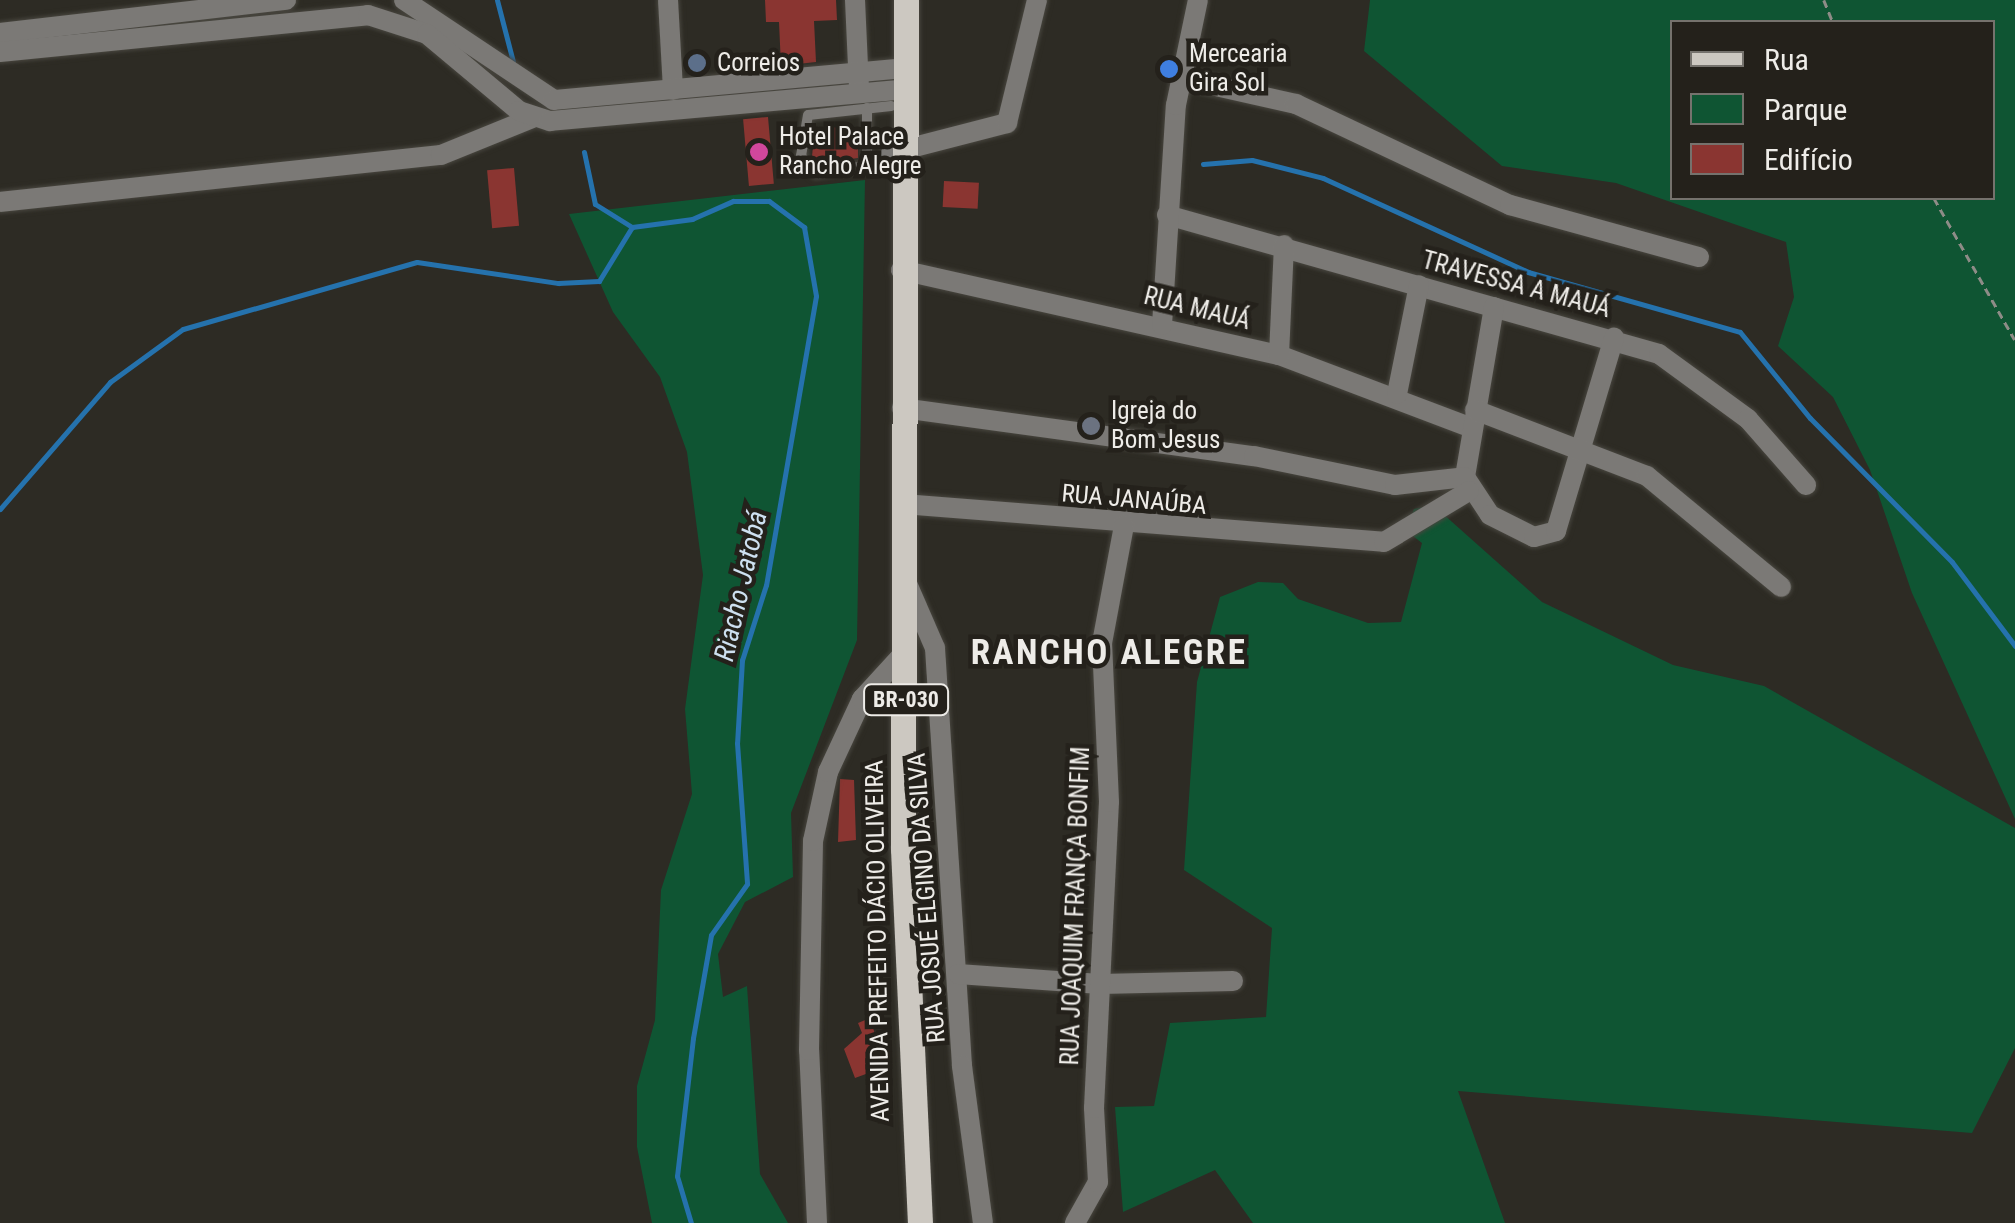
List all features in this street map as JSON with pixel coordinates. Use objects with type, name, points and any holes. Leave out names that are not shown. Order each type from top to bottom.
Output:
[{"type":"main road","name":"AVENIDA PREFEITO DÁCIO OLIVEIRA","points":[[891,0],[884,87],[898,160],[901,270],[908,1100],[920,1223]]},
{"type":"main road","name":"AVENIDA PREFEITO DÁCIO OLIVEIRA","points":[[884,87],[906,0]]},
{"type":"street","points":[[0,52],[286,0]]},
{"type":"street","points":[[404,0],[445,20],[518,82],[554,100],[673,90],[698,98]]},
{"type":"street","points":[[668,0],[673,90]]},
{"type":"street","points":[[0,202],[442,155],[532,118],[698,98],[884,87],[856,0]]},
{"type":"street","points":[[898,160],[1007,123],[1037,0]]},
{"type":"street","points":[[1162,326],[1167,215],[1180,78],[1198,0]]},
{"type":"street","points":[[0,33],[225,12],[386,16],[427,34],[532,118]]},
{"type":"street","points":[[1180,78],[1296,104],[1510,205],[1698,257]]},
{"type":"street","name":"TRAVESSA A MAUÁ","points":[[1167,215],[1614,338],[1697,376],[1748,419],[1806,485]]},
{"type":"street","points":[[1279,355],[1284,245]]},
{"type":"street","name":"RUA MAUÁ","points":[[901,270],[1279,355],[1576,450],[1647,476],[1781,587]]},
{"type":"street","points":[[1397,394],[1419,286]]},
{"type":"street","points":[[1494,307],[1467,484],[1490,514],[1548,538],[1614,338]]},
{"type":"street","points":[[902,408],[1254,456],[1395,485],[1467,484]]},
{"type":"street","name":"RUA JANAÚBA","points":[[903,504],[1361,542],[1403,536],[1467,484]]},
{"type":"street","name":"RUA JOAQUIM FRANÇA BONFIM","points":[[1075,1223],[1098,1182],[1100,984],[1110,802],[1102,643],[1124,525]]},
{"type":"street","name":"RUA JOSUÉ ELGINO DA SILVA","points":[[903,577],[935,648],[958,974],[983,1223]]},
{"type":"street","points":[[817,1223],[808,1050],[812,841],[828,772],[862,699],[906,652]]},
{"type":"street","points":[[958,974],[1100,984],[1233,981]]},
{"type":"lane","points":[[867,166],[884,87]]},
{"type":"lane","points":[[884,87],[808,115],[800,127],[805,168],[816,173],[898,160]]},
{"type":"lane","points":[[532,118],[554,100]]},
{"type":"path","points":[[1935,200],[2015,340]]},
{"type":"green space","points":[[1370,0],[2015,0],[2015,819],[1912,593],[1870,470],[1833,397],[1778,346],[1794,297],[1786,242],[1616,183],[1502,166],[1364,51]]},
{"type":"green space","points":[[865,180],[857,640],[791,813],[793,877],[745,902],[718,954],[723,997],[747,986],[760,1174],[788,1223],[652,1223],[637,1147],[637,1086],[655,1020],[661,890],[692,794],[685,709],[703,575],[687,452],[660,377],[613,312],[569,214]]},
{"type":"green space","points":[[1433,505],[1542,602],[1673,665],[1764,686],[2015,828],[2015,1048],[1972,1133],[1458,1091],[1505,1223],[1253,1223],[1215,1170],[1123,1212],[1115,1107],[1154,1106],[1170,1023],[1266,1017],[1272,928],[1184,870],[1197,682],[1220,597],[1258,582],[1283,583],[1298,599],[1368,623],[1401,622],[1422,543],[1405,530],[1414,509]]},
{"type":"building","points":[[765,0],[836,0],[837,20],[814,21],[816,62],[781,66],[779,22],[766,22]]},
{"type":"building","points":[[768,117],[774,184],[749,186],[743,119]]},
{"type":"building","points":[[815,127],[858,128],[858,158],[819,164],[812,156]]},
{"type":"building","points":[[514,168],[519,226],[492,228],[487,170]]},
{"type":"building","points":[[944,181],[979,183],[978,209],[943,207]]},
{"type":"building","points":[[840,779],[854,780],[856,840],[838,842]]},
{"type":"building","points":[[870,1018],[885,1067],[855,1078],[844,1049],[862,1033],[858,1023]]},
{"type":"waterway","name":"Riacho Jatobá","points":[[497,0],[513,62]]},
{"type":"waterway","name":"Riacho Jatobá","points":[[584,152],[595,204],[632,227],[692,219],[733,201],[769,201],[804,227],[816,296],[766,585],[742,660],[737,743],[747,884],[711,935],[693,1038],[677,1176],[691,1223]]},
{"type":"waterway","points":[[1203,164],[1252,160],[1323,178],[1528,272],[1740,332],[1810,418],[1952,562],[2015,646]]},
{"type":"waterway","points":[[0,509],[110,382],[183,329],[417,262],[558,283],[599,281],[632,227]]},
{"type":"place","name":"Correios","points":[[697,63]]},
{"type":"place","name":"Mercearia Gira Sol","points":[[1169,69]]},
{"type":"place","name":"Hotel Palace Rancho Alegre","points":[[759,152]]},
{"type":"place","name":"Igreja do Bom Jesus","points":[[1091,426]]},
{"type":"district","name":"RANCHO ALEGRE","points":[[1109,653]]}]
